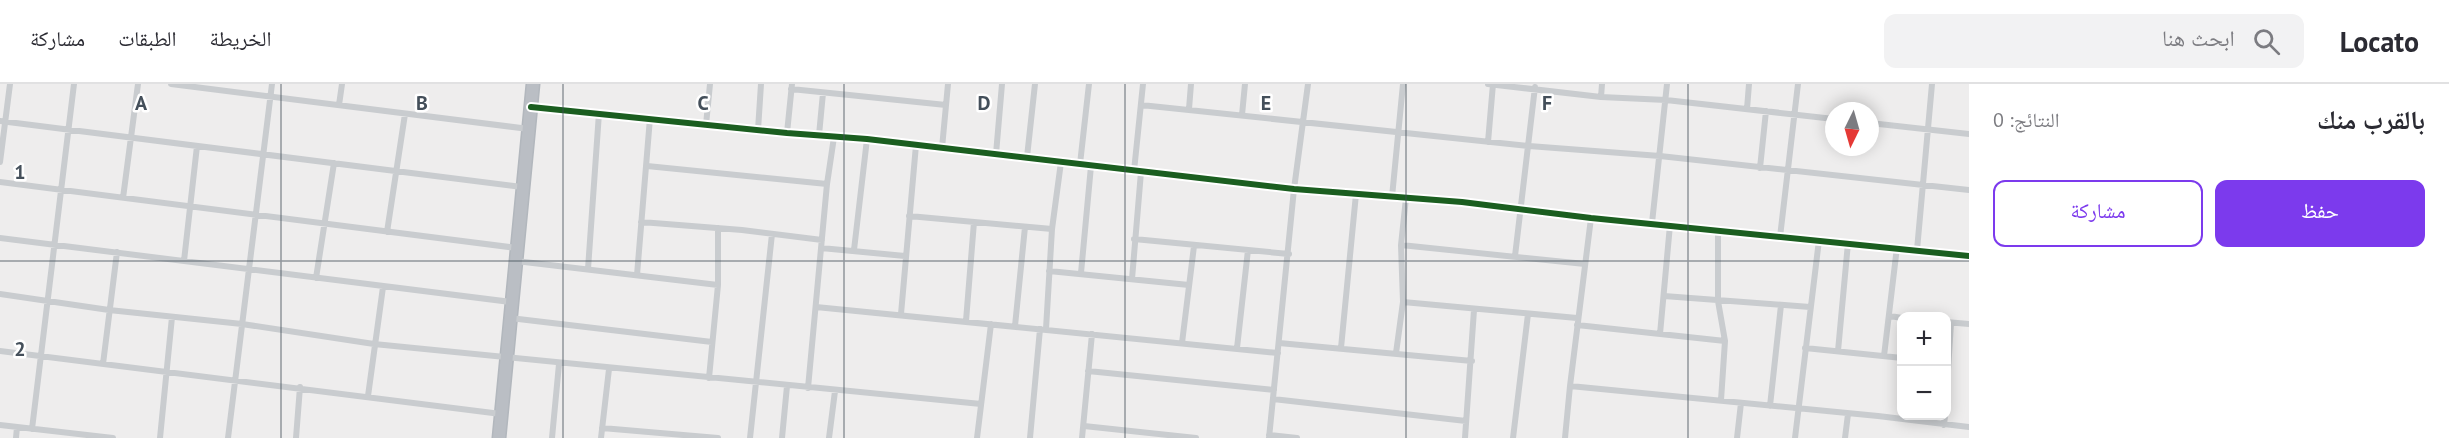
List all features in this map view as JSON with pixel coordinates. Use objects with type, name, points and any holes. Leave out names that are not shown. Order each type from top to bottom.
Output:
[{"type":"highway","points":[[499,438],[533,84]]},
{"type":"street","points":[[0,162],[2,122],[10,84]]},
{"type":"street","points":[[32,429],[74,84]]},
{"type":"street","points":[[123,198],[138,84]]},
{"type":"street","points":[[171,84],[206,86],[270,97],[529,129]]},
{"type":"street","points":[[228,438],[272,84]]},
{"type":"street","points":[[339,105],[342,84]]},
{"type":"street","points":[[706,124],[710,84]]},
{"type":"street","points":[[758,130],[761,84]]},
{"type":"street","points":[[942,148],[948,84]]},
{"type":"street","points":[[996,154],[1002,84]]},
{"type":"street","points":[[1027,158],[1035,84]]},
{"type":"street","points":[[1080,164],[1089,84]]},
{"type":"street","points":[[1131,279],[1143,84]]},
{"type":"street","points":[[1189,109],[1191,84]]},
{"type":"street","points":[[1242,115],[1245,84]]},
{"type":"street","points":[[1297,438],[1269,437],[1294,189],[1308,84]]},
{"type":"street","points":[[1392,197],[1403,84]]},
{"type":"street","points":[[1488,84],[1535,86],[1601,97],[1666,100],[1825,118]]},
{"type":"street","points":[[1488,142],[1493,84]]},
{"type":"street","points":[[1601,97],[1602,84]]},
{"type":"street","points":[[1652,223],[1667,84]]},
{"type":"street","points":[[1747,109],[1749,84]]},
{"type":"street","points":[[1780,237],[1798,84]]},
{"type":"street","points":[[1917,250],[1932,84]]},
{"type":"street","points":[[787,133],[791,86],[823,93],[946,105]]},
{"type":"street","points":[[1515,256],[1535,86]]},
{"type":"street","points":[[819,135],[823,93]]},
{"type":"street","points":[[1141,105],[1488,142],[1660,156],[1969,190]]},
{"type":"street","points":[[531,107],[867,139],[1294,189],[1522,208],[1591,218],[1969,256]]},
{"type":"street","points":[[1760,168],[1766,111]]},
{"type":"street","points":[[588,269],[599,113]]},
{"type":"street","points":[[387,232],[405,114]]},
{"type":"street","points":[[637,275],[650,118]]},
{"type":"street","points":[[2,122],[522,187]]},
{"type":"street","points":[[1879,124],[1969,134]]},
{"type":"street","points":[[808,388],[827,184],[834,137]]},
{"type":"street","points":[[854,250],[867,139]]},
{"type":"street","points":[[901,314],[916,145]]},
{"type":"street","points":[[184,261],[196,146]]},
{"type":"street","points":[[1030,438],[1052,229],[1062,162]]},
{"type":"street","points":[[316,278],[334,163]]},
{"type":"street","points":[[646,166],[827,184]]},
{"type":"street","points":[[1081,273],[1090,166]]},
{"type":"street","points":[[0,182],[387,232],[588,269],[718,285]]},
{"type":"street","points":[[1341,348],[1356,194]]},
{"type":"street","points":[[1396,353],[1403,302],[1401,245],[1406,198]]},
{"type":"street","points":[[909,216],[1052,229]]},
{"type":"street","points":[[1565,438],[1591,218]]},
{"type":"street","points":[[641,222],[822,240]]},
{"type":"street","points":[[966,321],[974,222]]},
{"type":"street","points":[[1660,334],[1670,225]]},
{"type":"street","points":[[1015,326],[1025,227]]},
{"type":"street","points":[[709,378],[718,285],[718,228]]},
{"type":"street","points":[[1718,230],[1718,301],[1725,341],[1721,400]]},
{"type":"street","points":[[750,438],[772,234]]},
{"type":"street","points":[[0,238],[511,302]]},
{"type":"street","points":[[1134,239],[1289,254]]},
{"type":"street","points":[[1795,438],[1819,240]]},
{"type":"street","points":[[1838,351],[1848,243]]},
{"type":"street","points":[[1401,245],[1585,264]]},
{"type":"street","points":[[1182,343],[1194,246]]},
{"type":"street","points":[[821,248],[905,256]]},
{"type":"street","points":[[1884,356],[1897,248]]},
{"type":"street","points":[[1237,348],[1248,250]]},
{"type":"street","points":[[103,364],[117,252]]},
{"type":"street","points":[[1049,271],[1189,285]]},
{"type":"street","points":[[368,396],[383,287]]},
{"type":"street","points":[[0,294],[110,310],[242,324],[374,344],[981,404]]},
{"type":"street","points":[[1664,296],[1810,307]]},
{"type":"street","points":[[1403,302],[1528,314],[1660,334],[1725,341]]},
{"type":"street","points":[[1770,405],[1781,304]]},
{"type":"street","points":[[816,307],[1278,353]]},
{"type":"street","points":[[1465,438],[1474,310]]},
{"type":"street","points":[[1514,438],[1528,314]]},
{"type":"street","points":[[1890,316],[1897,317]]},
{"type":"street","points":[[160,438],[172,317]]},
{"type":"street","points":[[510,318],[712,342]]},
{"type":"street","points":[[1951,322],[1969,324]]},
{"type":"street","points":[[978,438],[991,324]]},
{"type":"street","points":[[1083,438],[1092,334]]},
{"type":"street","points":[[1279,344],[1472,361]]},
{"type":"street","points":[[1805,348],[1897,357]]},
{"type":"street","points":[[0,351],[501,414]]},
{"type":"street","points":[[552,438],[559,364]]},
{"type":"street","points":[[601,438],[609,369]]},
{"type":"street","points":[[1088,371],[1274,390]]},
{"type":"street","points":[[782,438],[787,386]]},
{"type":"street","points":[[1570,386],[1770,405],[1969,428]]},
{"type":"street","points":[[296,438],[300,387]]},
{"type":"street","points":[[829,438],[835,391]]},
{"type":"street","points":[[1273,399],[1466,420]]},
{"type":"street","points":[[1737,438],[1741,403]]},
{"type":"street","points":[[1845,438],[1848,414]]},
{"type":"street","points":[[1944,425],[1945,420]]},
{"type":"street","points":[[0,425],[51,434],[113,438]]},
{"type":"street","points":[[1084,426],[1158,436],[1196,438]]},
{"type":"street","points":[[16,438],[17,427]]},
{"type":"street","points":[[602,428],[668,436],[716,438]]},
{"type":"cycle path","points":[[531,107],[867,139],[1294,189],[1462,202],[1591,218],[1969,256]]}]
